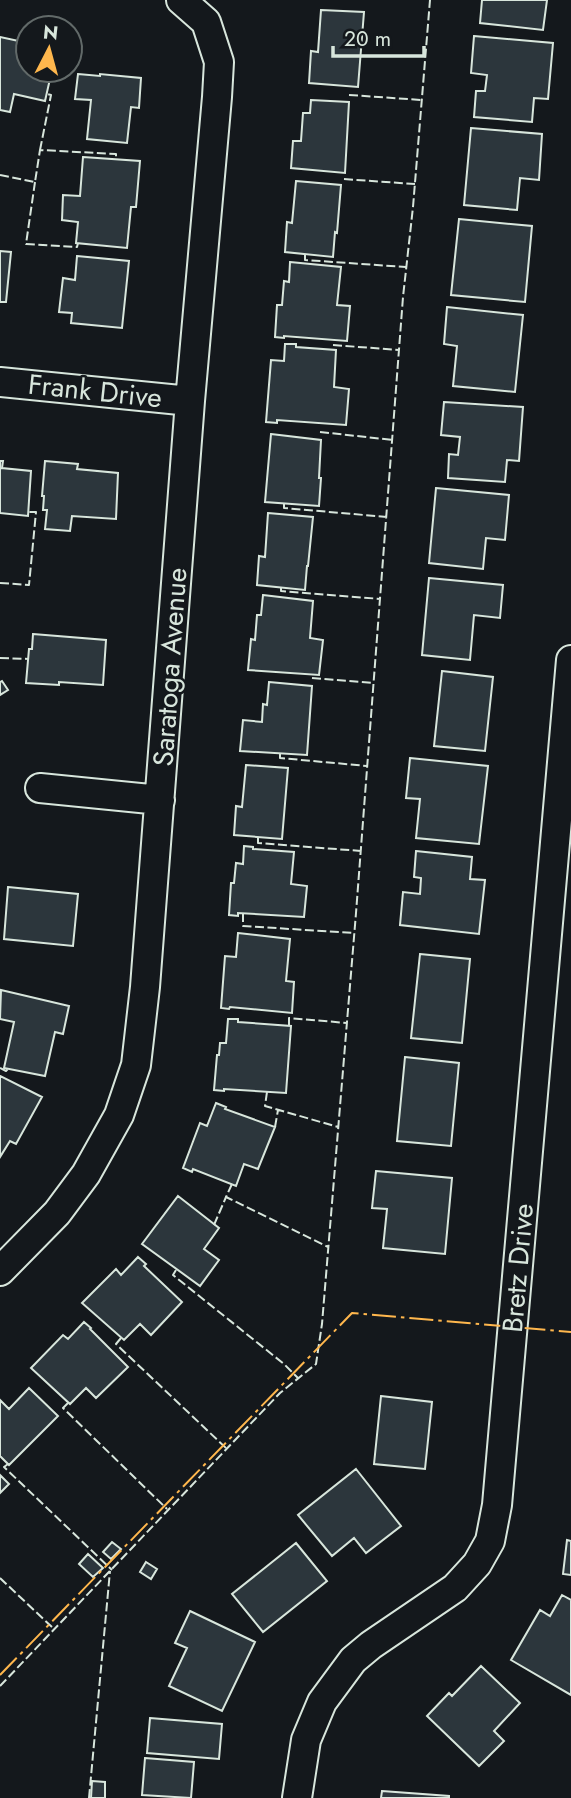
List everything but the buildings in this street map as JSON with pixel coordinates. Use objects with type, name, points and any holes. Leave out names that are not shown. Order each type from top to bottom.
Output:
[{"type":"street","name":"Saratoga Avenue","points":[[0,1271],[57,1213],[86,1174],[119,1115],[136,1065],[145,988],[219,62],[206,22],[181,0]]},
{"type":"street","name":"Frank Drive","points":[[0,382],[190,401]]},
{"type":"street","name":"Bretz Drive","points":[[297,1798],[306,1740],[323,1702],[353,1660],[455,1588],[477,1564],[490,1541],[497,1505],[571,669]]},
{"type":"street","points":[[40,788],[160,800]]},
{"type":"fence","points":[[0,1686],[280,1393],[316,1364],[322,1324],[403,297],[430,0]]},
{"type":"fence","points":[[40,150],[51,95],[47,94]]},
{"type":"fence","points":[[349,95],[422,100]]},
{"type":"fence","points":[[0,175],[35,182],[40,150],[116,154],[116,159]]},
{"type":"fence","points":[[344,179],[415,184]]},
{"type":"fence","points":[[35,182],[26,244],[77,247],[78,243]]},
{"type":"fence","points":[[305,254],[305,260],[406,267]]},
{"type":"fence","points":[[333,345],[399,350]]},
{"type":"fence","points":[[320,432],[393,440]]},
{"type":"fence","points":[[284,503],[284,508],[387,517]]},
{"type":"fence","points":[[0,583],[29,585],[36,512],[28,512]]},
{"type":"fence","points":[[281,587],[281,591],[381,599]]},
{"type":"fence","points":[[0,658],[29,659]]},
{"type":"fence","points":[[312,678],[374,683]]},
{"type":"fence","points":[[280,754],[280,758],[367,766]]},
{"type":"fence","points":[[258,838],[258,843],[361,851]]},
{"type":"fence","points":[[243,913],[243,926],[354,933]]},
{"type":"fence","points":[[289,1026],[289,1018],[347,1023]]},
{"type":"fence","points":[[0,1068],[6,1071],[8,1069]]},
{"type":"fence","points":[[267,1092],[265,1106],[338,1127]]},
{"type":"fence","points":[[275,1127],[278,1110]]},
{"type":"fence","points":[[232,1184],[226,1197],[328,1247]]},
{"type":"fence","points":[[214,1225],[226,1197]]},
{"type":"fence","points":[[176,1270],[173,1275],[298,1378]]},
{"type":"fence","points":[[121,1338],[116,1344],[227,1449]]},
{"type":"fence","points":[[68,1403],[63,1408],[167,1509]]},
{"type":"fence","points":[[8,1464],[4,1467],[112,1570]]},
{"type":"fence","points":[[89,1798],[110,1571]]},
{"type":"fence","points":[[0,1578],[54,1629]]},
{"type":"power","points":[[0,1675],[352,1313],[571,1332]]}]
